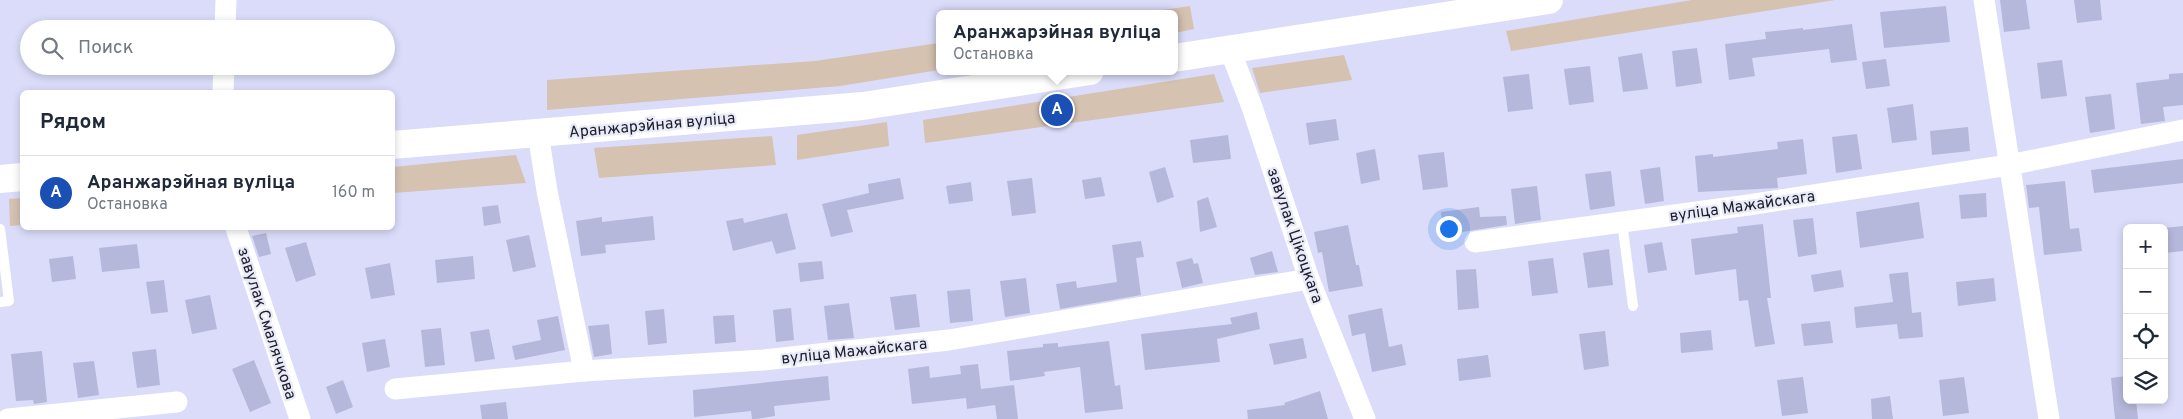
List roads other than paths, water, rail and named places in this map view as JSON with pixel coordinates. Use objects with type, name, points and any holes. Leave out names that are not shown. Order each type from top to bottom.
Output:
[{"type":"main road","points":[[1178,57],[1549,0]]},
{"type":"main road","name":"Аранжарэйная вуліца","points":[[395,145],[863,106],[1064,75]]},
{"type":"main road","points":[[0,179],[20,177]]},
{"type":"street","points":[[225,20],[226,0]]},
{"type":"street","points":[[1984,0],[2048,419]]},
{"type":"street","name":"завулак Цікоцкага","points":[[1230,50],[1252,106],[1309,279],[1365,419]]},
{"type":"street","points":[[223,90],[224,75]]},
{"type":"street","name":"вуліца Мажайскага","points":[[1475,242],[2009,165],[2183,130]]},
{"type":"street","points":[[538,133],[547,191],[584,371]]},
{"type":"street","name":"завулак Смалячкова","points":[[237,230],[300,419]]},
{"type":"street","name":"вуліца Мажайскага","points":[[395,389],[584,371],[763,360],[949,340],[1309,279]]},
{"type":"street","points":[[8,419],[177,402]]},
{"type":"lane","points":[[1622,222],[1632,306]]},
{"type":"lane","points":[[0,228],[8,301],[0,302]]},
{"type":"place","name":"Аранжарэйная вуліца","points":[[1057,110]]}]
